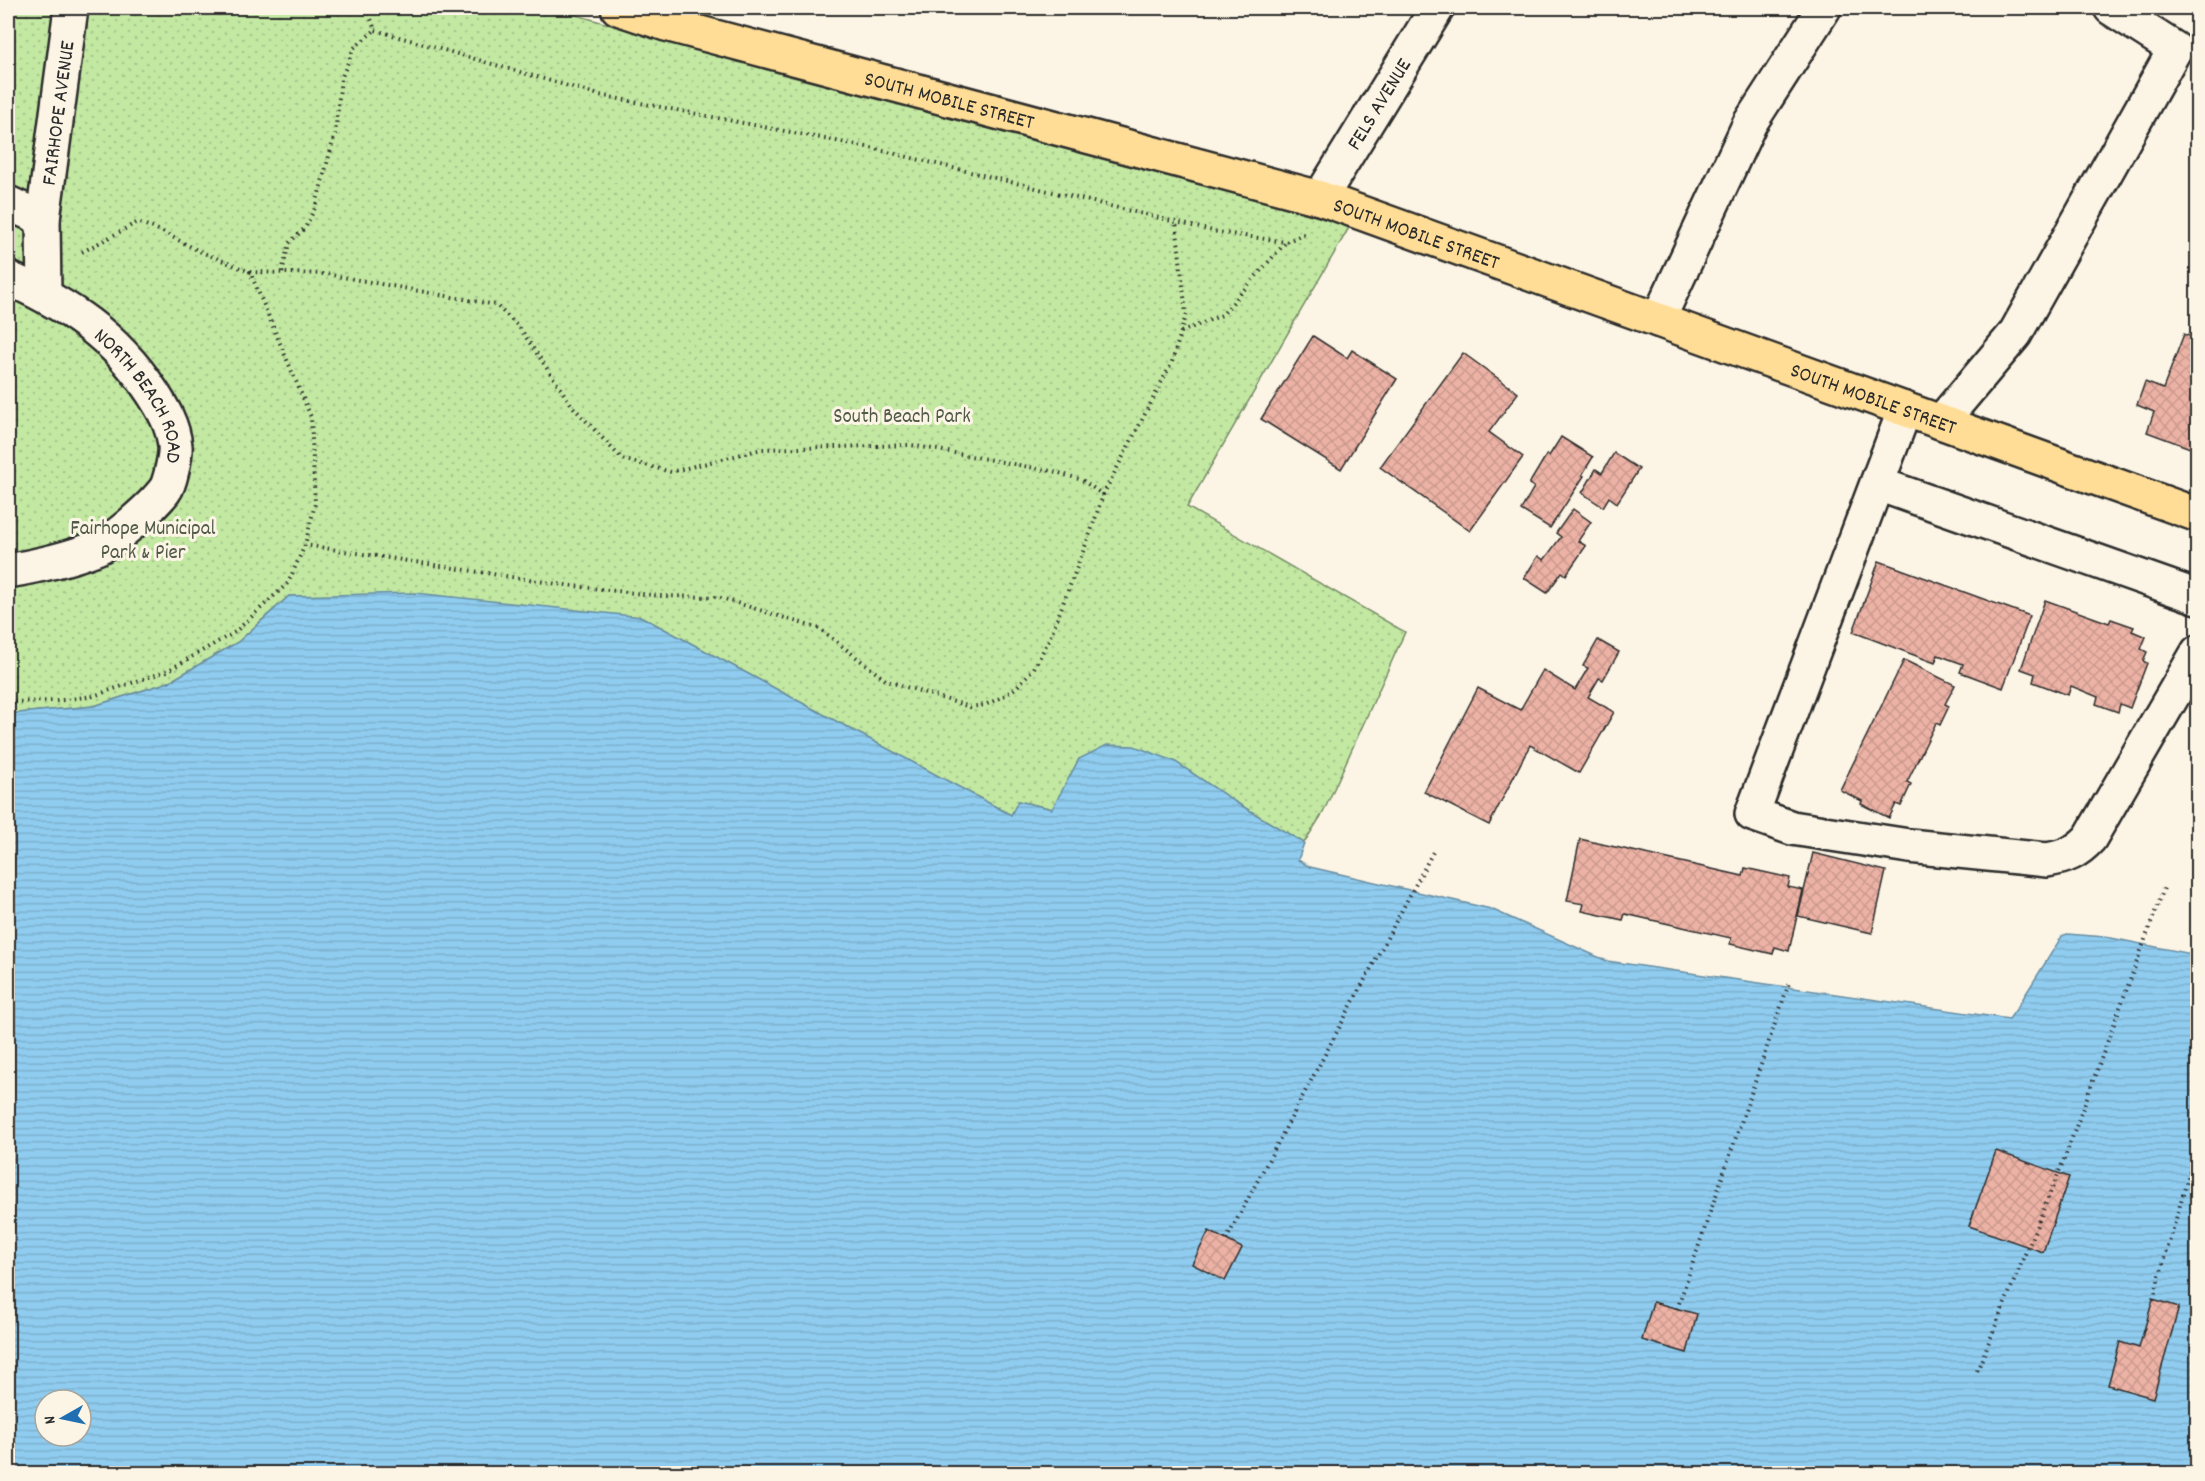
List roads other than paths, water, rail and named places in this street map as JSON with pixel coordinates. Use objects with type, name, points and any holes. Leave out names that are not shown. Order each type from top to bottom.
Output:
[{"type":"main road","name":"SOUTH MOBILE STREET","points":[[618,8],[1318,214],[1658,320],[2198,515]]},
{"type":"street","name":"FAIRHOPE AVENUE","points":[[43,219],[71,8]]},
{"type":"street","name":"FELS AVENUE","points":[[1318,214],[1437,8]]},
{"type":"street","points":[[1658,320],[1750,123],[1824,8]]},
{"type":"street","points":[[1941,422],[2015,334],[2175,49],[2111,8]]},
{"type":"street","points":[[8,203],[43,219],[44,295]]},
{"type":"street","name":"NORTH BEACH ROAD","points":[[8,278],[44,295],[97,329],[137,370],[164,412],[172,431],[175,449],[167,488],[130,524],[98,548],[31,567],[8,571]]},
{"type":"street","points":[[1905,409],[1752,814],[1792,828],[1909,846],[2047,860],[2064,858],[2079,849],[2090,838],[2198,652]]},
{"type":"street","points":[[1878,484],[2198,597]]},
{"type":"water","points":[[415,593],[642,617],[1011,815],[1018,801],[1052,809],[1079,759],[1107,745],[1134,746],[1174,761],[1237,803],[1304,843],[1298,860],[1310,867],[1491,909],[1607,961],[2009,1019],[2062,936],[2067,934],[2106,937],[2197,955],[2197,1473],[8,1473],[8,714],[94,706],[169,682],[238,642],[289,596]]},
{"type":"park label","name":"South Beach Park","points":[[902,415]]},
{"type":"park label","name":"Fairhope Municipal Park & Pier","points":[[143,539]]}]
